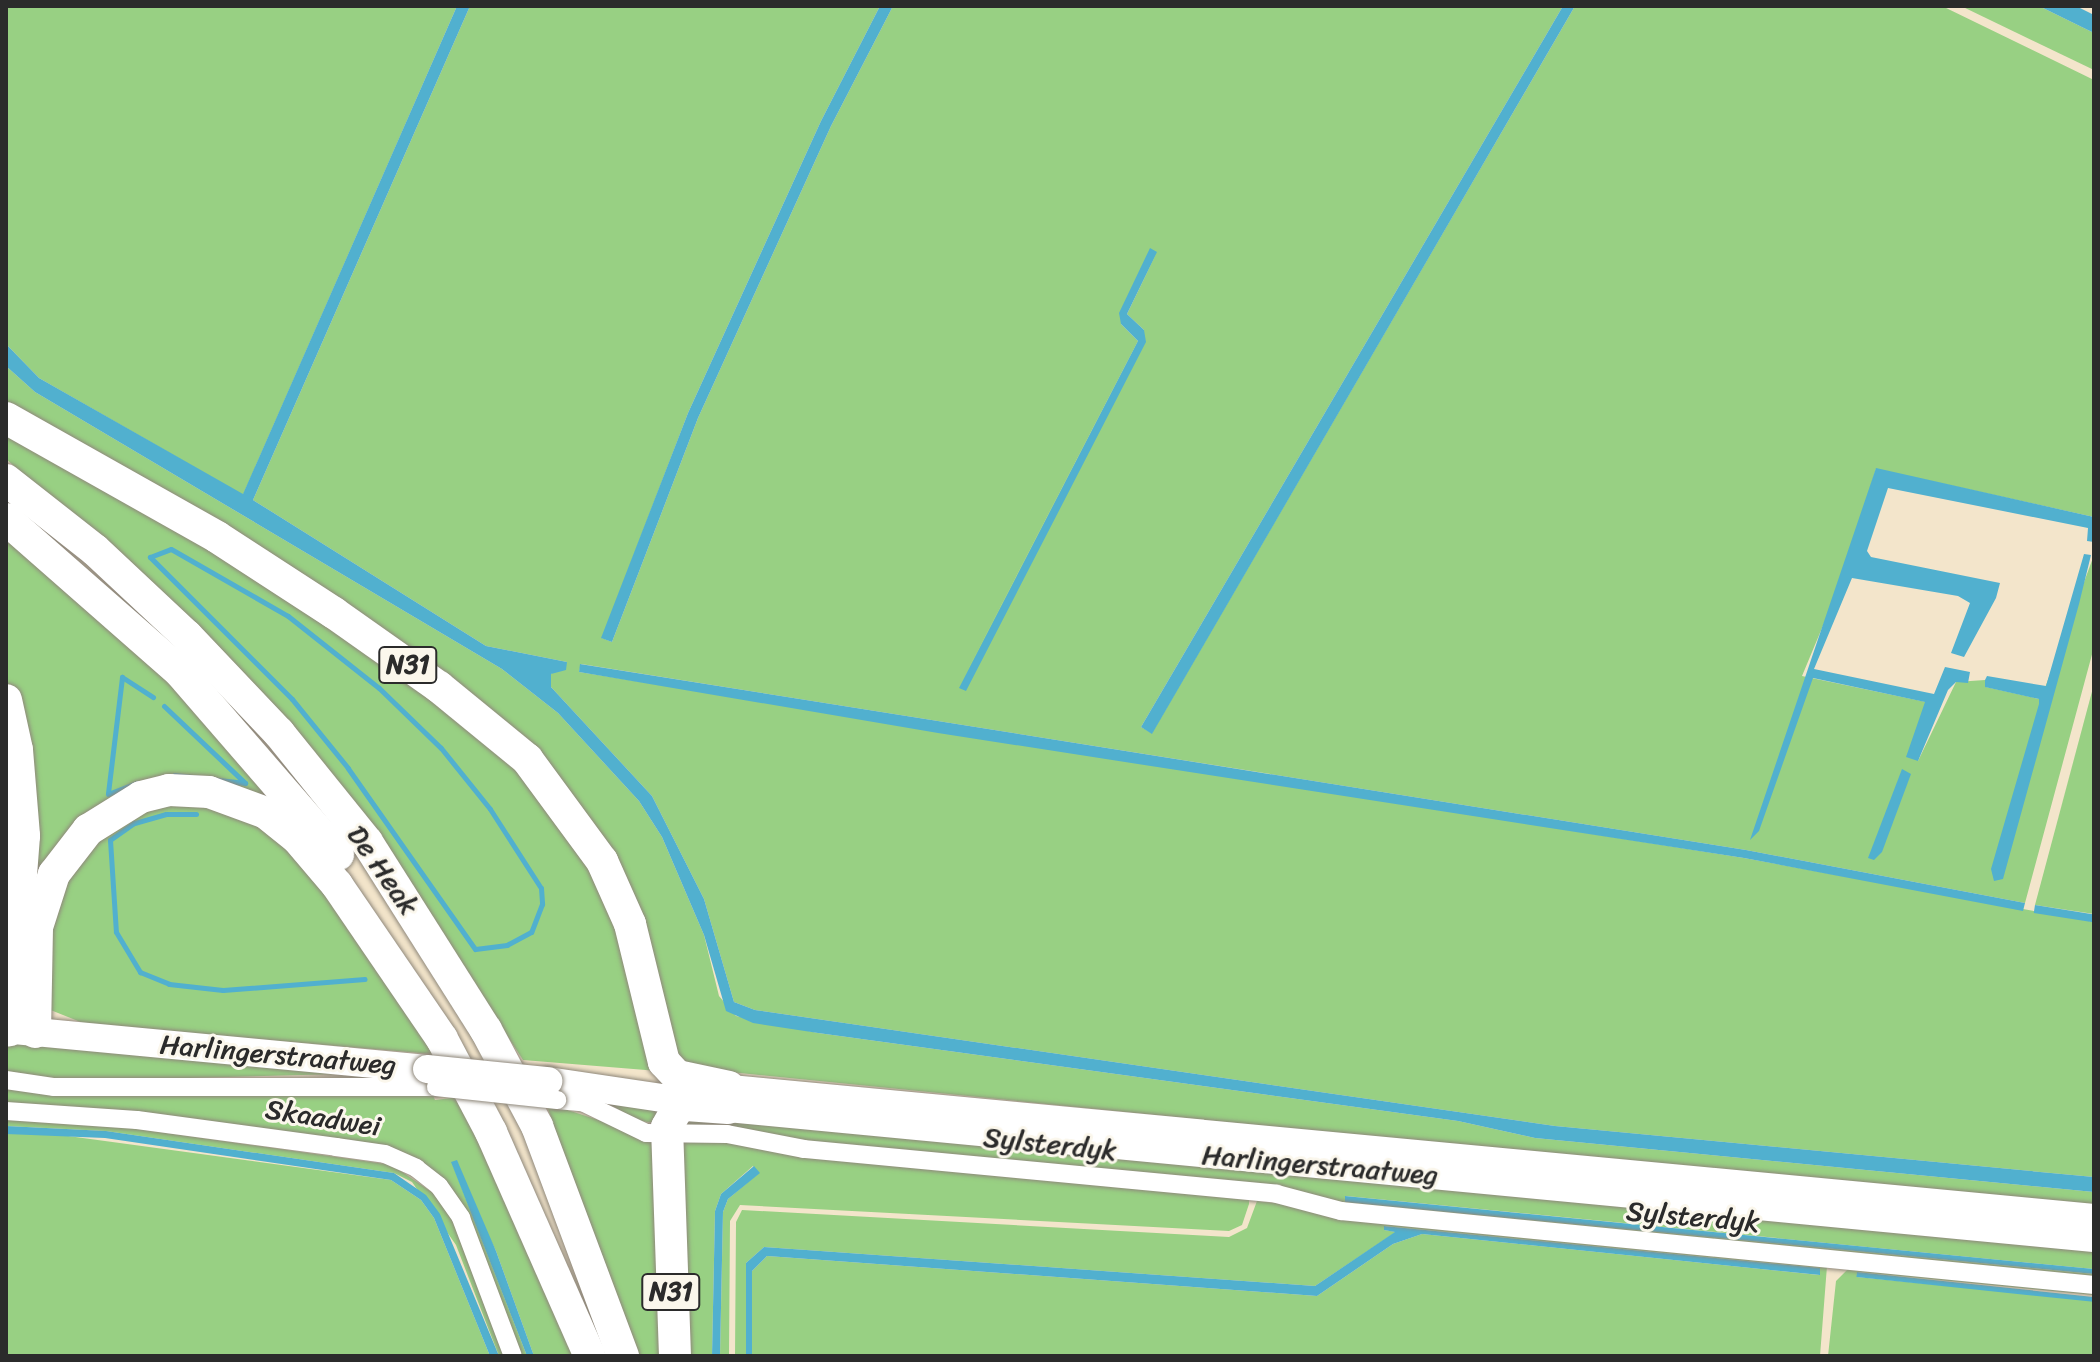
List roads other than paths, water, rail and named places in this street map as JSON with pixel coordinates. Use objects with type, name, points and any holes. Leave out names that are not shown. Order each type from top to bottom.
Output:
[{"type":"highway","name":"N31","points":[[6,418],[217,537],[334,613],[439,687],[527,759],[578,823],[613,886],[642,961],[664,1062],[677,1076],[729,1097]]},
{"type":"highway","name":"De Heak","points":[[6,480],[95,550],[187,636],[279,733],[367,842],[486,1030],[537,1126],[623,1356]]},
{"type":"highway","name":"De Heak","points":[[6,519],[181,673],[258,757],[352,873],[456,1033],[513,1139],[564,1263],[593,1356]]},
{"type":"highway","points":[[6,700],[17,750],[24,836],[22,1031]]},
{"type":"highway","points":[[22,1031],[37,927],[54,874],[88,830],[141,797],[169,790],[209,792],[266,813],[297,838],[337,885],[442,1039],[491,1132],[593,1356]]},
{"type":"highway","points":[[666,1136],[677,1109],[729,1097]]},
{"type":"highway","name":"N31","points":[[666,1136],[675,1356]]},
{"type":"main road","name":"Harlingerstraatweg","points":[[22,1031],[553,1090],[729,1097],[2094,1218]]},
{"type":"main road","name":"Harlingerstraatweg","points":[[729,1097],[2094,1238]]},
{"type":"street","points":[[6,1080],[54,1087],[431,1078]]},
{"type":"street","name":"Sylsterdyk","points":[[553,1090],[632,1129],[666,1136],[727,1134],[804,1149],[1277,1194],[1341,1211],[2094,1285]]},
{"type":"street","name":"Skaadwei","points":[[6,1111],[137,1120],[336,1147],[385,1154],[416,1168],[439,1186],[461,1218],[513,1356]]},
{"type":"water","points":[[457,6],[470,6],[253,500],[486,646],[567,662],[566,670],[551,674],[551,687],[652,796],[704,899],[734,1002],[755,1010],[1555,1126],[2094,1177],[2094,1192],[1535,1138],[1458,1121],[753,1023],[726,1011],[704,935],[662,837],[639,801],[558,713],[502,669],[35,392],[6,366],[6,344],[39,378],[243,494]]},
{"type":"water","points":[[880,6],[893,6],[831,126],[698,418],[612,642],[601,638],[688,413],[821,121]]},
{"type":"water","points":[[1563,6],[1575,6],[1152,734],[1141,727]]},
{"type":"water","points":[[2039,6],[2076,6],[2094,15],[2094,33]]},
{"type":"water","points":[[1150,248],[1157,252],[1127,314],[1144,330],[1146,342],[966,691],[959,688],[1138,341],[1121,324],[1119,313]]},
{"type":"water","points":[[1876,468],[2094,517],[2094,542],[2087,541],[2088,528],[1888,488],[1867,551],[1871,557],[2000,583],[1996,598],[1964,657],[1951,653],[1970,603],[1958,596],[1852,578],[1814,669],[1934,694],[1945,667],[1970,672],[1968,683],[1956,682],[1948,690],[1918,761],[1906,757],[1925,702],[1813,678],[1759,831],[1750,840]]},
{"type":"water","points":[[2084,554],[2091,555],[2079,604],[2003,879],[1994,881],[1991,869],[2039,699],[1985,687],[1985,680],[1987,676],[2046,686]]},
{"type":"water","points":[[580,664],[1746,850],[2025,903],[2023,911],[1744,858],[938,733],[579,672]]},
{"type":"water","points":[[1902,769],[1911,774],[1882,852],[1874,860],[1868,858]]},
{"type":"water","points":[[2035,905],[2094,914],[2093,922],[2034,913]]},
{"type":"water","points":[[6,1126],[106,1131],[394,1173],[426,1195],[440,1214],[499,1356],[490,1356],[434,1218],[421,1200],[391,1180],[105,1138],[6,1134]]},
{"type":"water","points":[[457,1160],[496,1251],[534,1356],[527,1356],[451,1162]]},
{"type":"water","points":[[754,1166],[760,1173],[728,1199],[723,1212],[720,1356],[712,1356],[715,1211],[721,1194]]},
{"type":"water","points":[[1345,1196],[2094,1269],[2094,1274],[1345,1202]]},
{"type":"water","points":[[1384,1226],[1820,1268],[1820,1275],[1422,1234],[1393,1244],[1317,1296],[767,1256],[752,1271],[752,1356],[746,1356],[746,1263],[764,1247],[1315,1286],[1395,1232],[1384,1230]]},
{"type":"water","points":[[1857,1272],[2094,1297],[2093,1302],[1856,1277]]},
{"type":"waterway","points":[[171,549],[288,616],[379,688],[441,748],[490,809],[541,888],[542,904],[531,932],[507,945],[475,949],[348,768],[292,699],[150,557],[171,549]]},
{"type":"waterway","points":[[108,793],[122,677],[153,697]]},
{"type":"waterway","points":[[164,706],[245,783],[174,775]]},
{"type":"waterway","points":[[108,794],[137,783]]},
{"type":"waterway","points":[[196,814],[166,814],[134,823],[110,840],[116,932],[140,972],[169,984],[223,990],[365,979]]}]
